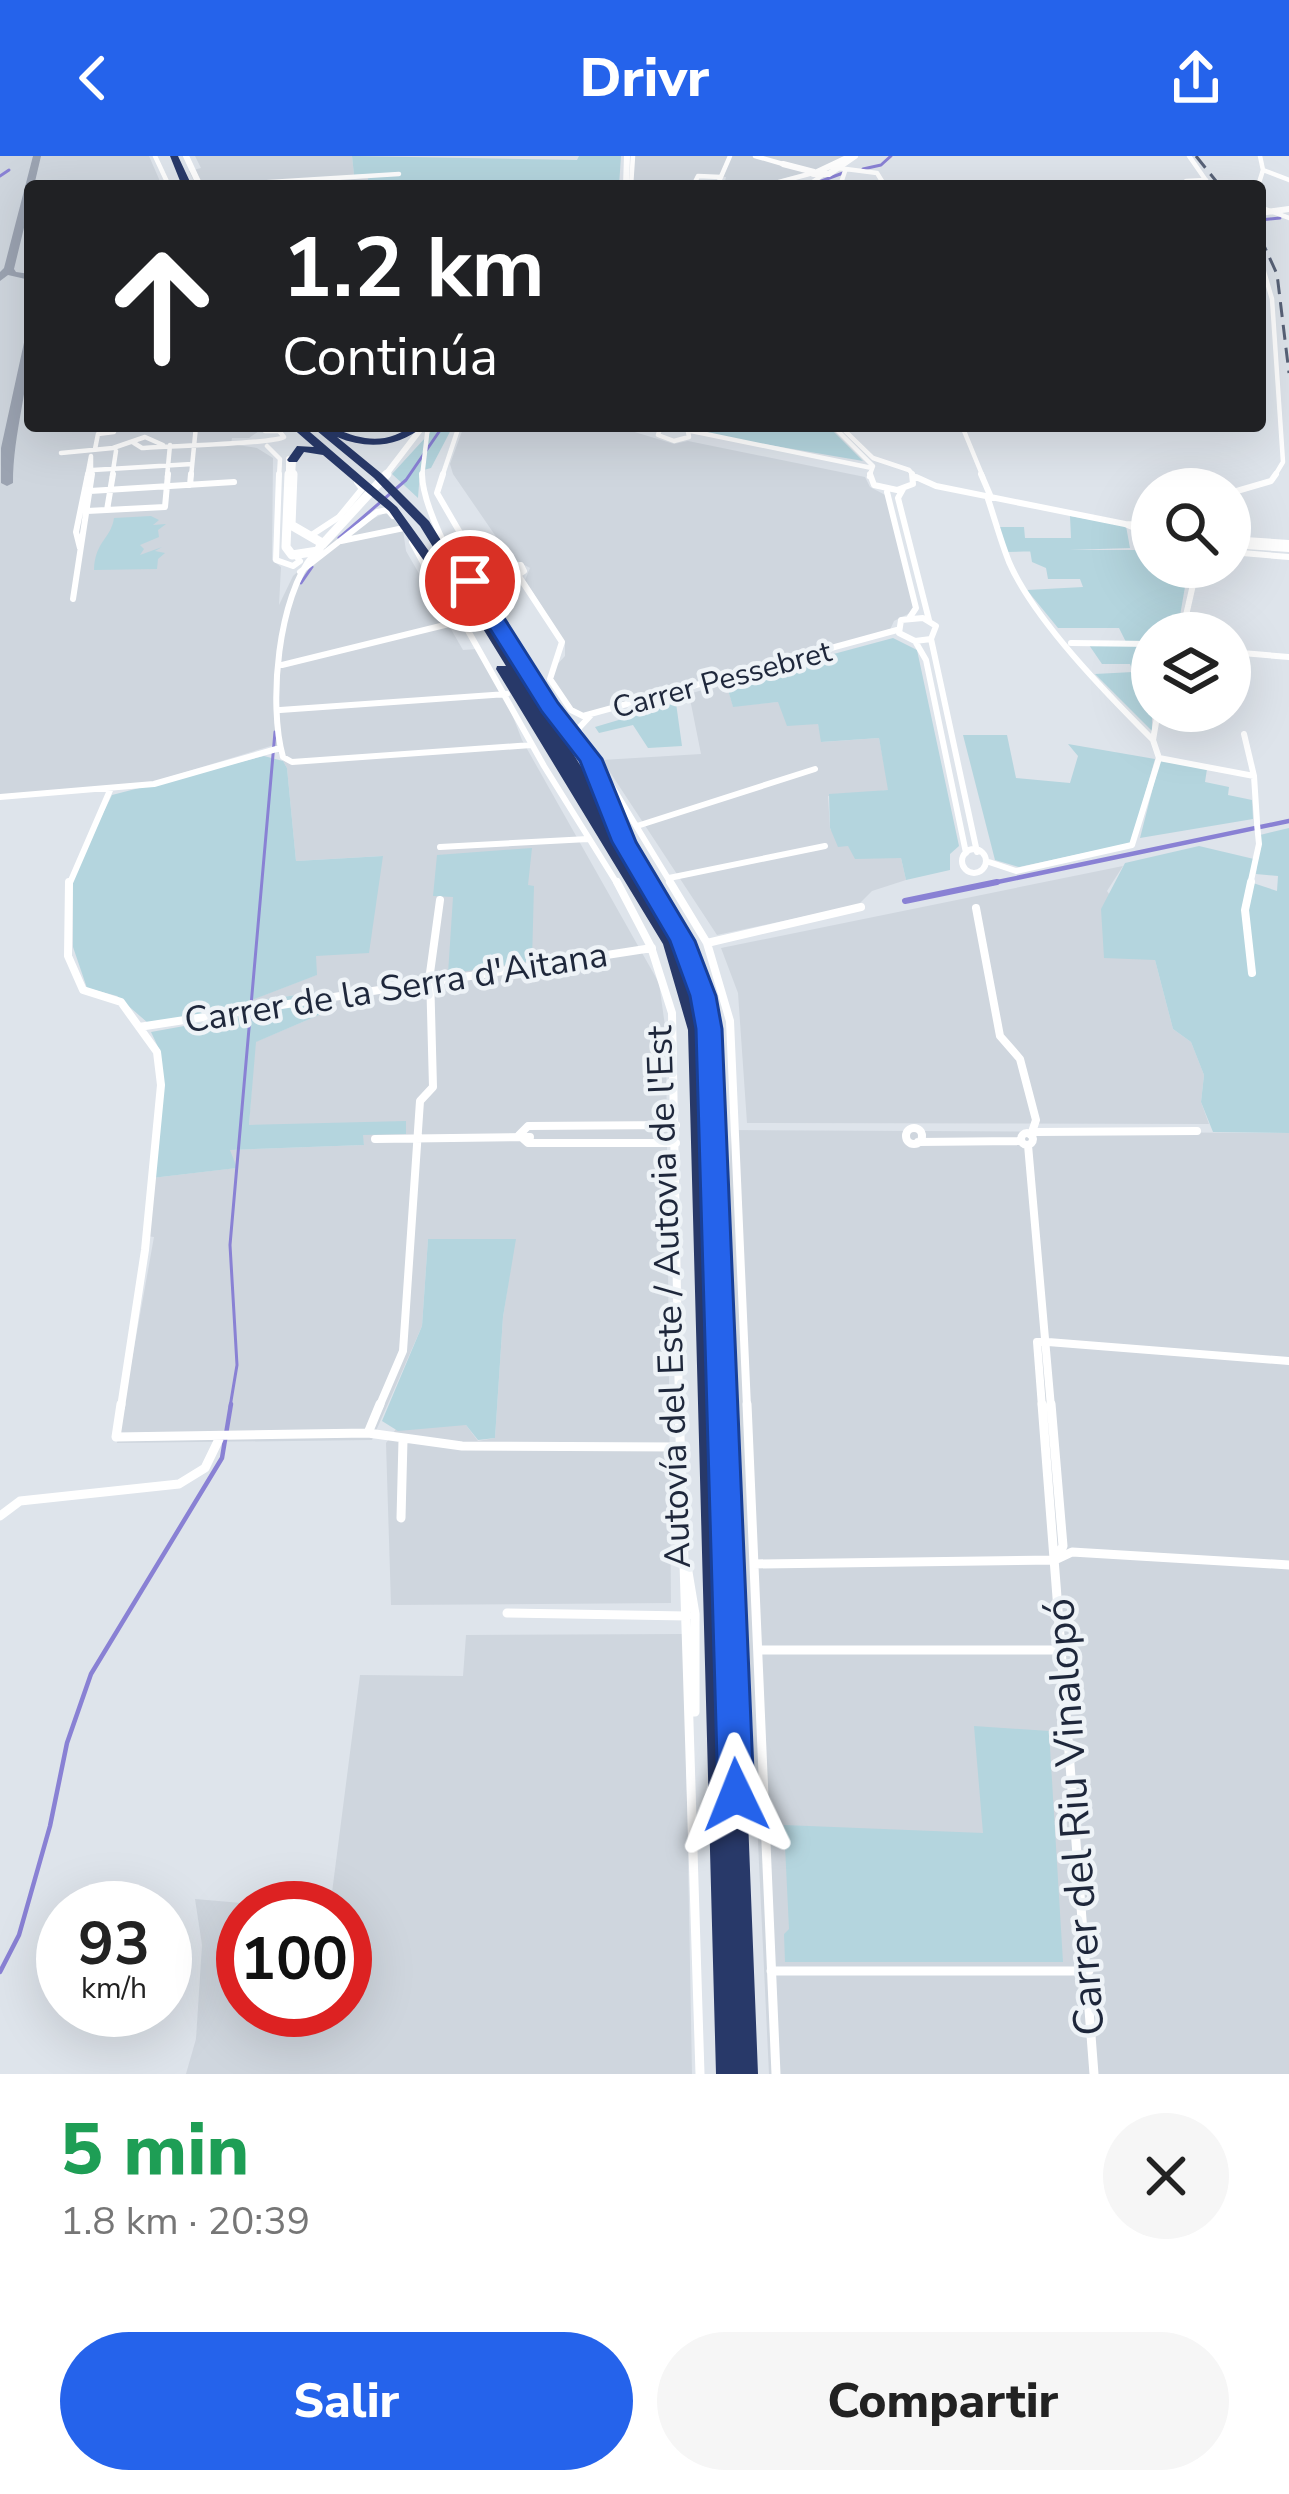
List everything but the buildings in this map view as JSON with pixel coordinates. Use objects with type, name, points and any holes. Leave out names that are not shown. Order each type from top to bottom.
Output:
[{"type":"highway","points":[[276,432],[276,448],[311,447],[377,480]]},
{"type":"highway","points":[[303,432],[349,469]]},
{"type":"highway","points":[[314,432],[377,480],[401,510]]},
{"type":"highway","points":[[329,432],[401,510],[446,543]]},
{"type":"highway","points":[[334,432],[364,443],[412,432]]},
{"type":"highway","name":"Autovía del Este / Autovia de l'Est","points":[[401,510],[670,944],[696,1030],[728,2074]]},
{"type":"highway","name":"Autovía del Este / Autovia de l'Est","points":[[401,510],[438,544],[624,842],[682,941],[703,996],[709,1029],[746,2074]]},
{"type":"highway","points":[[570,728],[591,759],[624,842]]},
{"type":"highway","points":[[625,900],[648,920],[680,969]]},
{"type":"main road","points":[[289,541],[336,537],[420,432]]},
{"type":"main road","points":[[276,448],[290,522],[314,539]]},
{"type":"main road","points":[[276,448],[289,541],[286,550],[300,558],[314,554],[314,539]]},
{"type":"street","points":[[755,156],[816,173]]},
{"type":"street","points":[[841,180],[853,156]]},
{"type":"street","points":[[810,180],[853,156]]},
{"type":"street","points":[[1189,156],[1204,180]]},
{"type":"street","points":[[1260,156],[1260,180]]},
{"type":"street","points":[[696,180],[698,176],[721,178],[732,157]]},
{"type":"street","points":[[788,180],[842,170],[877,173],[881,180]]},
{"type":"street","points":[[1263,170],[1289,180]]},
{"type":"street","points":[[316,180],[399,174]]},
{"type":"street","points":[[1192,180],[1197,175]]},
{"type":"street","points":[[1251,487],[1271,481],[1283,462],[1266,280]]},
{"type":"street","points":[[95,451],[98,434],[114,432]]},
{"type":"street","points":[[140,446],[145,432]]},
{"type":"street","points":[[190,484],[195,432]]},
{"type":"street","points":[[276,432],[276,448]]},
{"type":"street","points":[[424,432],[425,499],[446,543],[549,707],[586,743]]},
{"type":"street","name":"Carrer Pessebret","points":[[457,432],[436,486],[440,502],[484,573],[506,573],[508,566],[517,564],[525,569],[518,575],[562,642],[550,679],[571,710],[591,715],[888,635],[899,633],[915,641]]},
{"type":"street","points":[[659,432],[669,441],[714,441],[868,477],[890,494],[916,608],[898,623],[899,633]]},
{"type":"street","points":[[685,440],[688,432]]},
{"type":"street","points":[[706,432],[859,467],[902,467],[936,486],[1131,525]]},
{"type":"street","points":[[842,432],[875,468]]},
{"type":"street","points":[[844,432],[886,465]]},
{"type":"street","points":[[915,477],[898,498],[929,620],[937,629],[931,639],[977,852],[989,862],[1016,871],[1132,845],[1159,758],[1153,740],[1106,692],[1014,572],[964,432]]},
{"type":"street","points":[[145,437],[167,445]]},
{"type":"street","points":[[140,446],[155,441]]},
{"type":"street","points":[[61,453],[243,442],[318,452],[362,487],[314,539]]},
{"type":"street","points":[[83,512],[165,507],[167,445]]},
{"type":"street","points":[[276,448],[266,451],[280,459],[276,560],[293,566],[300,558]]},
{"type":"street","points":[[107,510],[114,450]]},
{"type":"street","points":[[859,467],[866,462],[863,455]]},
{"type":"street","points":[[73,599],[89,470],[192,464]]},
{"type":"street","points":[[868,477],[875,468]]},
{"type":"street","points":[[86,491],[234,482]]},
{"type":"street","points":[[880,488],[936,486]]},
{"type":"street","points":[[300,572],[336,537],[401,510]]},
{"type":"street","points":[[336,537],[401,510]]},
{"type":"street","points":[[1251,547],[1289,550]]},
{"type":"street","points":[[1251,547],[1289,550]]},
{"type":"street","points":[[300,558],[300,572],[284,616],[283,757],[292,762],[531,745]]},
{"type":"street","points":[[910,617],[929,620]]},
{"type":"street","points":[[282,665],[466,620],[531,745],[652,948],[672,1013],[700,2074]]},
{"type":"street","points":[[931,639],[915,641],[926,660],[966,853],[960,862],[970,871],[981,871],[989,862]]},
{"type":"street","points":[[1070,643],[1131,644]]},
{"type":"street","points":[[1251,654],[1289,657]]},
{"type":"street","points":[[280,710],[507,694]]},
{"type":"street","points":[[591,715],[578,729],[707,943],[730,1021],[776,2074]]},
{"type":"street","points":[[1153,740],[1155,732]]},
{"type":"street","points":[[1244,734],[1258,826],[1245,910],[1252,973]]},
{"type":"street","points":[[0,797],[154,784],[280,748]]},
{"type":"street","points":[[1159,758],[1254,776]]},
{"type":"street","points":[[637,826],[815,769]]},
{"type":"street","points":[[111,788],[69,879],[68,956],[78,970],[80,986],[121,1002],[157,1052],[161,1085],[145,1250],[116,1437],[368,1433],[462,1446],[681,1447]]},
{"type":"street","points":[[440,848],[588,839]]},
{"type":"street","points":[[669,878],[824,846]]},
{"type":"street","points":[[966,853],[977,852]]},
{"type":"street","points":[[368,1433],[403,1351],[420,1101],[433,1087],[432,984],[440,901]]},
{"type":"street","points":[[707,943],[861,908]]},
{"type":"street","name":"Carrer del Riu Vinalopó","points":[[976,908],[1000,1036],[1021,1059],[1029,1138],[1063,1546],[1055,1560],[1094,2074]]},
{"type":"street","name":"Carrer de la Serra d'Aitana","points":[[139,1027],[652,948]]},
{"type":"street","points":[[519,1135],[528,1126],[676,1126]]},
{"type":"street","points":[[920,1138],[939,1142],[1197,1131]]},
{"type":"street","points":[[519,1135],[528,1143],[676,1143]]},
{"type":"street","points":[[375,1138],[530,1136]]},
{"type":"street","points":[[1048,1342],[1289,1361]]},
{"type":"street","points":[[0,1516],[20,1501],[179,1484],[206,1468],[220,1437]]},
{"type":"street","points":[[400,1518],[403,1440]]},
{"type":"street","points":[[682,1498],[697,1639],[692,1756]]},
{"type":"street","points":[[754,1564],[1055,1560],[1072,1552],[1289,1565]]},
{"type":"street","points":[[507,1613],[687,1616]]},
{"type":"street","points":[[758,1650],[1063,1650]]},
{"type":"street","points":[[771,1971],[1088,1970]]},
{"type":"shaded area","points":[[0,156],[149,156],[159,180],[24,180],[24,432],[258,432],[249,438],[232,438],[231,444],[257,448],[273,458],[272,560],[281,567],[279,605],[293,576],[339,535],[387,512],[403,530],[406,551],[463,650],[477,649],[503,691],[522,740],[659,983],[666,1033],[671,1603],[391,1605],[386,1443],[396,1429],[455,1424],[466,1425],[478,1441],[495,1438],[503,1317],[515,1239],[428,1239],[422,1326],[372,1440],[117,1443],[154,1237],[147,1236],[152,1178],[236,1168],[229,1150],[364,1145],[362,1135],[249,1125],[255,1042],[326,1012],[312,1003],[318,992],[246,1002],[316,975],[315,956],[382,856],[296,861],[287,768],[274,745],[153,782],[0,796]],"holes":[[[533,886],[449,973],[454,896]]]},
{"type":"shaded area","points":[[195,156],[352,156],[354,175],[369,174],[368,180],[193,180],[189,171],[201,168]]},
{"type":"shaded area","points":[[352,156],[577,160],[579,156],[621,156],[619,180],[368,180],[368,174],[354,175]]},
{"type":"shaded area","points":[[631,156],[845,156],[833,165],[778,180],[701,175],[696,180],[633,180]]},
{"type":"shaded area","points":[[430,432],[450,432],[431,468],[420,471],[418,498],[392,474]]},
{"type":"shaded area","points":[[462,432],[635,432],[674,444],[688,441],[865,477],[870,487],[889,497],[914,611],[894,621],[889,632],[584,714],[574,711],[553,679],[553,669],[565,656],[565,643],[525,580],[530,568],[510,557],[450,464]]},
{"type":"shaded area","points":[[834,432],[863,461],[698,433]]},
{"type":"shaded area","points":[[151,516],[159,520],[153,525],[166,524],[158,530],[159,537],[140,545],[144,549],[140,555],[162,547],[155,551],[165,553],[157,569],[94,570],[114,518]]},
{"type":"shaded area","points":[[1070,516],[1126,526],[1130,548],[1007,552],[996,527],[1024,527],[1025,538],[1071,538]]},
{"type":"shaded area","points":[[1030,550],[1131,550],[1131,588],[1185,588],[1181,612],[1131,612],[1131,642],[1126,642],[1119,628],[1058,628],[1027,590],[1083,587],[1080,579],[1048,579],[1046,568],[1032,562]]},
{"type":"shaded area","points":[[893,638],[917,650],[959,846],[950,854],[950,870],[906,880],[901,858],[855,859],[848,846],[838,847],[830,828],[829,794],[888,790],[879,738],[821,742],[818,724],[787,726],[778,702],[733,707],[726,683]]},
{"type":"shaded area","points":[[1089,645],[1131,645],[1131,667],[1102,664]]},
{"type":"shaded area","points":[[1131,672],[1131,710],[1095,674]]},
{"type":"shaded area","points":[[726,683],[733,706],[778,702],[818,724],[822,742],[879,738],[889,790],[828,796],[830,829],[848,845],[901,858],[906,880],[872,891],[858,905],[717,935],[602,760],[701,754],[689,694]]},
{"type":"shaded area","points":[[676,703],[682,746],[648,748],[633,725],[599,733],[595,727]]},
{"type":"shaded area","points":[[963,735],[1007,735],[1016,778],[1070,783],[1078,756],[1068,744],[1155,759],[1131,843],[1019,867],[995,860]]},
{"type":"shaded area","points":[[264,756],[283,761],[287,768],[296,861],[383,856],[369,953],[316,956],[317,975],[247,1002],[318,992],[319,998],[148,1023],[117,996],[87,988],[73,947],[73,874],[112,795]]},
{"type":"shaded area","points":[[1160,760],[1207,769],[1205,782],[1229,787],[1228,795],[1252,800],[1253,819],[1140,838]]},
{"type":"shaded area","points":[[1289,828],[1289,1133],[1213,1132],[1201,1102],[1204,1075],[1191,1042],[1173,1029],[1155,960],[1104,958],[1101,909],[1125,863],[1199,846],[1254,859],[1253,883],[1277,891],[1278,876],[1256,874],[1260,835]]},
{"type":"shaded area","points":[[532,848],[528,885],[534,886],[532,961],[448,974],[453,897],[433,896],[437,855]]},
{"type":"shaded area","points":[[1123,866],[1107,891],[1155,960],[1173,1029],[1191,1042],[1204,1075],[1201,1102],[1209,1124],[747,1123],[738,993],[721,948]]},
{"type":"shaded area","points":[[328,1003],[326,1012],[256,1042],[249,1125],[406,1121],[406,1134],[363,1135],[364,1145],[230,1150],[237,1168],[152,1178],[160,1051],[151,1032]]},
{"type":"shaded area","points":[[731,1130],[1289,1133],[1289,2074],[769,2074],[728,1212]]},
{"type":"shaded area","points":[[428,1239],[516,1239],[503,1317],[495,1438],[478,1440],[466,1425],[398,1431],[382,1421],[422,1326]]},
{"type":"shaded area","points":[[684,1634],[692,2074],[186,2074],[196,2039],[202,1945],[195,1899],[216,1901],[216,2037],[372,2037],[372,1881],[333,1881],[360,1675],[463,1676],[466,1635]]},
{"type":"shaded area","points":[[974,1726],[1049,1731],[1063,1962],[785,1962],[784,1934],[789,1929],[784,1825],[983,1833]]},
{"type":"waterway","points":[[863,169],[881,165],[891,156]]},
{"type":"waterway","points":[[0,176],[9,170]]},
{"type":"waterway","points":[[824,180],[843,173]]},
{"type":"waterway","points":[[1266,219],[1280,218]]},
{"type":"waterway","points":[[339,538],[406,480],[439,432]]},
{"type":"waterway","points":[[301,583],[312,567]]},
{"type":"waterway","points":[[230,1407],[237,1365],[230,1245],[275,732]]},
{"type":"waterway","points":[[983,885],[1289,821]]},
{"type":"waterway","points":[[905,901],[997,882]]},
{"type":"waterway","points":[[0,1972],[19,1935],[50,1826],[67,1743],[91,1674],[222,1458],[231,1404]]},
{"type":"taxiway","points":[[31,180],[37,156]]},
{"type":"taxiway","points":[[9,269],[24,208]]},
{"type":"taxiway","points":[[0,278],[9,269]]},
{"type":"taxiway","points":[[9,269],[13,275],[24,276]]},
{"type":"taxiway","points":[[7,483],[7,448],[24,367]]},
{"type":"railway","points":[[1196,156],[1215,180]]},
{"type":"railway","points":[[1266,250],[1277,274],[1289,373]]},
{"type":"route","points":[[470,581],[549,707],[591,759],[624,842],[682,941],[703,996],[709,1029],[736,1795]]}]
